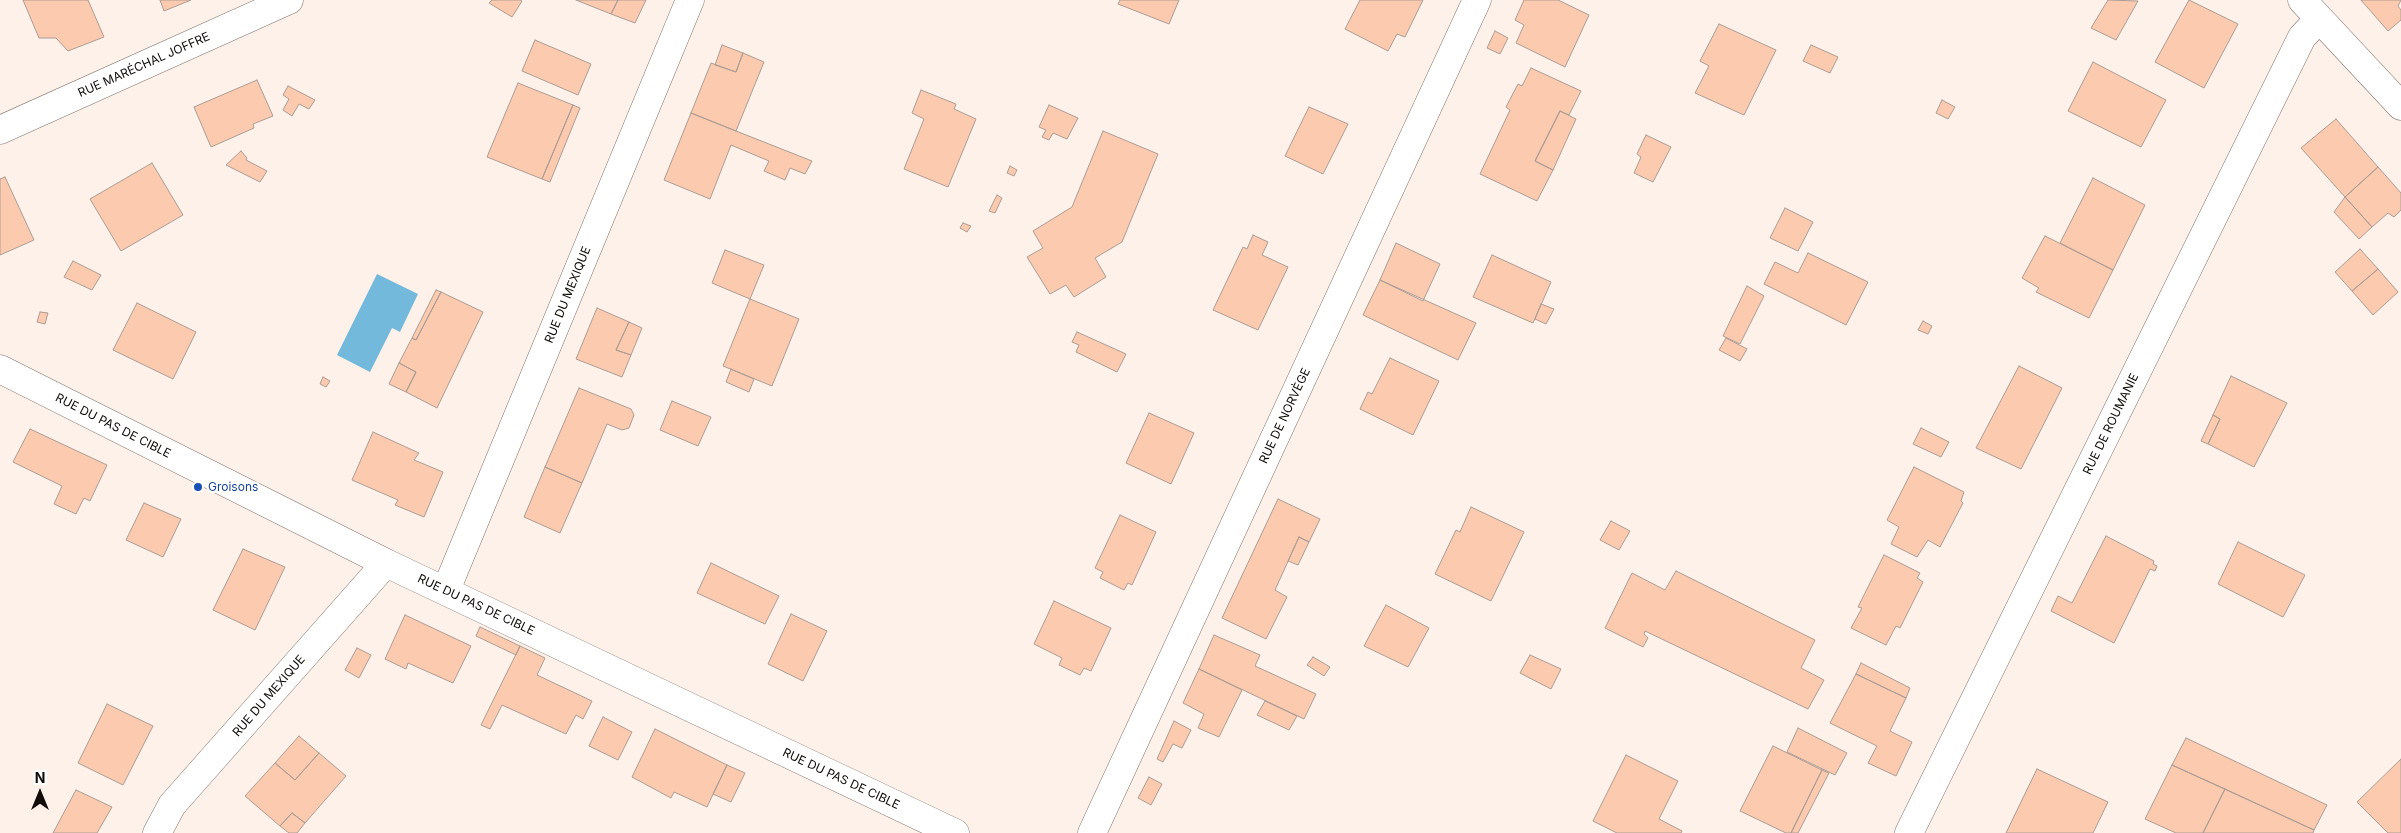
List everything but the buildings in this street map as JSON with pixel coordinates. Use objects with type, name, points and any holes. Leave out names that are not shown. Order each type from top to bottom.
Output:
[{"type":"street","name":"RUE MARÉCHAL JOFFRE","points":[[0,130],[289,0]]},
{"type":"street","name":"RUE DU MEXIQUE","points":[[446,590],[690,0]]},
{"type":"street","name":"RUE DE NORVÈGE","points":[[1092,833],[1478,0]]},
{"type":"street","points":[[2310,9],[2401,106]]},
{"type":"street","name":"RUE DE ROUMANIE","points":[[1909,833],[2302,37],[2310,9]]},
{"type":"street","name":"RUE DU PAS DE CIBLE","points":[[0,369],[386,563],[955,833]]},
{"type":"street","name":"RUE DU MEXIQUE","points":[[157,833],[172,805],[386,563]]},
{"type":"water","points":[[377,274],[418,294],[400,332],[392,328],[370,372],[337,355]]},
{"type":"place","name":"Groisons","points":[[198,487]]}]
